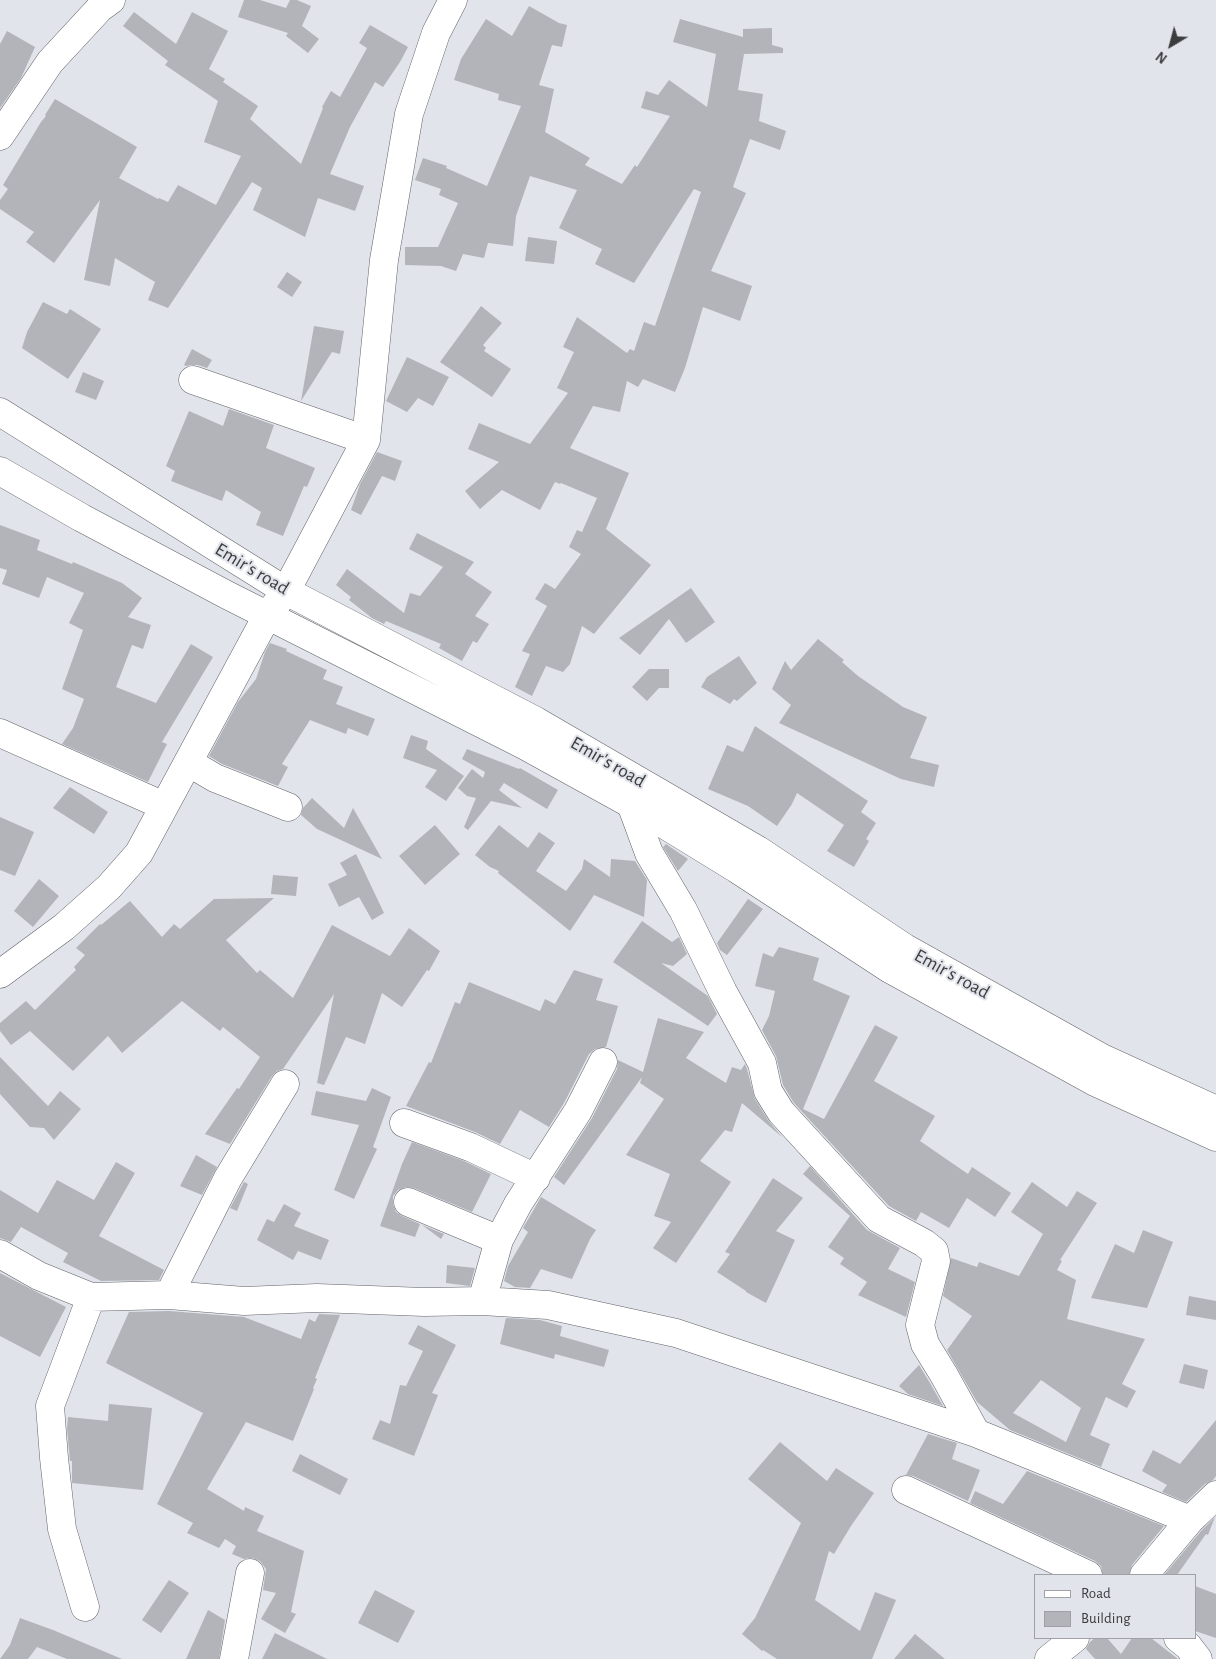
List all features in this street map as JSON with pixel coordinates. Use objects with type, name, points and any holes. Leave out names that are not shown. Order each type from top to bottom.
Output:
[{"type":"street","points":[[0,136],[50,62],[100,8],[111,0]]},
{"type":"street","points":[[0,974],[64,927],[109,887],[138,853],[267,616],[286,591],[366,440],[384,260],[410,114],[436,33],[453,0]]},
{"type":"street","points":[[193,380],[366,440]]},
{"type":"street","name":"Emir's road","points":[[0,412],[286,591],[536,721],[758,850],[905,948],[1093,1054],[1216,1110]]},
{"type":"street","name":"Emir's road","points":[[0,471],[106,531],[267,616],[524,745],[631,804],[737,869],[890,969],[1095,1082],[1216,1137]]},
{"type":"street","points":[[0,733],[164,806]]},
{"type":"street","points":[[188,762],[215,778],[288,807]]},
{"type":"street","points":[[631,804],[649,853],[683,910],[723,992],[762,1063],[768,1092],[781,1112],[879,1219],[934,1251],[936,1261],[920,1325],[924,1344],[976,1433]]},
{"type":"street","points":[[482,1301],[499,1240],[518,1204],[578,1111],[603,1062]]},
{"type":"street","points":[[169,1295],[228,1178],[285,1084]]},
{"type":"street","points":[[404,1123],[470,1147],[536,1178]]},
{"type":"street","points":[[408,1202],[499,1240]]},
{"type":"street","points":[[0,1254],[39,1276],[91,1297],[169,1295],[244,1301],[317,1298],[548,1304],[676,1333],[976,1433],[1190,1520]]},
{"type":"street","points":[[85,1608],[62,1528],[50,1406],[91,1297]]},
{"type":"street","points":[[906,1490],[1086,1574]]},
{"type":"street","points":[[1145,1574],[1190,1520],[1216,1495]]},
{"type":"street","points":[[234,1659],[250,1573]]},
{"type":"street","points":[[1049,1659],[1074,1639]]},
{"type":"street","points":[[1179,1639],[1188,1646],[1198,1659]]},
{"type":"building","points":[[244,0],[260,0],[286,8],[290,0],[297,0],[311,6],[302,26],[319,39],[308,53],[286,36],[288,33],[238,17]]},
{"type":"building","points":[[529,6],[559,23],[567,25],[562,47],[552,45],[539,85],[554,89],[545,132],[590,158],[585,165],[622,184],[635,165],[637,167],[670,116],[641,108],[646,91],[658,95],[669,80],[707,107],[716,54],[673,42],[680,19],[743,37],[743,29],[772,28],[772,45],[783,48],[783,53],[744,54],[738,90],[763,94],[759,121],[786,131],[780,150],[750,139],[733,187],[746,193],[711,271],[752,286],[740,321],[703,307],[685,368],[675,392],[643,379],[638,387],[627,381],[620,412],[593,406],[570,448],[629,473],[606,529],[651,565],[594,634],[582,626],[570,664],[563,672],[546,666],[532,696],[515,687],[530,654],[522,651],[547,606],[535,599],[545,583],[555,589],[581,554],[569,547],[577,530],[582,532],[597,498],[555,482],[540,510],[502,490],[480,509],[465,491],[499,462],[468,449],[479,423],[530,444],[568,393],[557,388],[574,352],[563,347],[577,317],[627,353],[630,349],[634,351],[644,322],[655,326],[701,192],[694,189],[634,283],[595,264],[602,249],[559,228],[577,190],[530,176],[516,216],[513,246],[488,243],[484,258],[463,254],[456,271],[441,266],[405,265],[405,247],[438,247],[458,203],[439,195],[441,189],[415,180],[423,158],[447,166],[446,168],[487,186],[521,106],[498,100],[499,94],[454,80],[461,59],[486,19],[512,36]]},
{"type":"building","points":[[134,12],[176,44],[192,12],[228,31],[209,69],[225,79],[223,82],[258,106],[250,119],[301,164],[322,107],[331,91],[340,97],[367,48],[359,43],[370,25],[408,47],[383,87],[375,82],[350,127],[330,174],[364,186],[355,211],[318,198],[305,237],[253,210],[262,188],[252,182],[168,308],[148,300],[155,282],[115,258],[110,286],[84,280],[100,200],[54,263],[26,242],[34,232],[0,209],[0,200],[8,189],[3,185],[55,99],[137,147],[119,178],[158,199],[168,202],[178,185],[216,205],[241,156],[204,142],[218,101],[165,65],[168,61],[123,26]]},
{"type":"building","points":[[7,31],[35,47],[21,78],[0,108],[0,44]]},
{"type":"building","points":[[528,237],[557,241],[554,264],[525,261]]},
{"type":"building","points":[[287,272],[302,282],[292,297],[277,287]]},
{"type":"building","points":[[43,302],[67,314],[70,309],[101,329],[68,379],[22,348],[27,332]]},
{"type":"building","points":[[481,306],[502,323],[483,345],[486,348],[484,351],[511,369],[492,397],[440,362]]},
{"type":"building","points":[[314,326],[344,331],[340,354],[332,352],[301,401]]},
{"type":"building","points":[[192,349],[212,360],[207,368],[198,365],[184,365]]},
{"type":"building","points":[[407,357],[449,377],[433,406],[418,398],[407,412],[386,401]]},
{"type":"building","points":[[83,372],[104,381],[96,400],[75,392]]},
{"type":"building","points":[[229,409],[274,425],[266,448],[315,468],[307,487],[304,486],[283,536],[256,525],[261,512],[226,490],[222,501],[171,481],[175,471],[166,466],[189,411],[223,426]]},
{"type":"building","points":[[377,452],[402,461],[395,481],[382,476],[361,515],[351,510],[360,484]]},
{"type":"building","points":[[0,525],[40,540],[37,550],[72,564],[73,562],[122,583],[142,598],[128,617],[151,625],[143,649],[132,645],[116,687],[156,703],[191,644],[213,657],[162,742],[167,744],[148,782],[62,744],[73,728],[84,699],[62,689],[83,630],[69,623],[84,593],[47,577],[39,598],[2,584],[7,570],[0,568]]},
{"type":"building","points":[[417,533],[474,562],[465,574],[492,592],[475,616],[489,624],[477,643],[473,641],[462,661],[439,648],[441,644],[386,621],[384,624],[372,618],[349,600],[351,597],[336,585],[347,569],[404,613],[410,593],[420,596],[443,567],[409,549]]},
{"type":"building","points":[[691,588],[715,622],[686,643],[669,619],[640,655],[619,638]]},
{"type":"building","points":[[818,639],[844,660],[842,662],[858,676],[903,707],[927,717],[910,758],[939,765],[934,787],[901,779],[779,723],[791,705],[772,689],[785,661],[791,670]]},
{"type":"building","points":[[270,643],[287,649],[286,651],[327,670],[323,679],[343,687],[336,704],[375,719],[368,736],[348,728],[346,734],[310,720],[282,764],[288,767],[278,786],[222,764],[209,756],[238,702],[256,679]]},
{"type":"building","points":[[739,656],[757,683],[737,701],[734,699],[730,704],[701,687],[707,677]]},
{"type":"building","points":[[649,669],[669,669],[669,688],[659,688],[647,701],[632,687]]},
{"type":"building","points":[[755,726],[868,801],[861,812],[876,823],[866,839],[869,841],[854,867],[827,851],[844,825],[797,793],[777,826],[748,806],[708,789],[727,745],[743,752]]},
{"type":"building","points":[[411,735],[428,741],[426,749],[464,776],[446,801],[425,787],[437,770],[403,758]]},
{"type":"building","points":[[467,749],[520,768],[558,790],[547,809],[504,783],[499,790],[522,808],[491,801],[468,830],[464,827],[476,798],[467,796],[458,788],[472,769],[483,778],[485,772],[462,759]]},
{"type":"building","points":[[70,787],[108,812],[94,834],[53,808]]},
{"type":"building","points":[[312,798],[344,828],[353,808],[382,859],[317,829],[301,815],[303,808]]},
{"type":"building","points":[[0,817],[34,832],[15,876],[0,870]]},
{"type":"building","points":[[435,825],[460,854],[425,885],[399,856]]},
{"type":"building","points":[[499,825],[528,848],[539,832],[555,843],[536,871],[566,891],[582,869],[584,859],[610,877],[611,859],[635,861],[647,880],[644,917],[594,895],[570,931],[498,873],[499,871],[490,867],[475,855]]},
{"type":"building","points":[[666,844],[688,859],[678,871],[663,847]]},
{"type":"building","points":[[356,854],[384,913],[372,920],[359,897],[339,907],[328,884],[347,875],[340,863]]},
{"type":"building","points":[[273,875],[298,877],[296,896],[271,894]]},
{"type":"building","points":[[39,879],[59,896],[33,927],[14,911]]},
{"type":"building","points":[[274,898],[226,940],[257,973],[260,970],[293,998],[332,925],[390,956],[409,928],[440,951],[429,971],[427,970],[402,1007],[382,993],[365,1044],[346,1037],[324,1085],[317,1083],[334,994],[283,1069],[277,1071],[272,1076],[230,1144],[205,1134],[237,1088],[239,1089],[260,1057],[223,1027],[220,1031],[182,1001],[122,1053],[108,1036],[73,1071],[30,1031],[11,1045],[0,1031],[0,1023],[26,1001],[35,1010],[76,970],[74,967],[85,955],[76,948],[100,924],[130,901],[162,937],[174,924],[180,929],[214,899]]},
{"type":"building","points":[[748,899],[763,909],[727,955],[720,950],[717,943]]},
{"type":"building","points":[[642,921],[672,942],[679,937],[687,954],[673,966],[661,963],[708,996],[717,1014],[708,1026],[613,962]]},
{"type":"building","points":[[779,947],[819,958],[813,980],[850,996],[803,1109],[824,1119],[875,1025],[898,1037],[874,1081],[935,1116],[920,1141],[968,1174],[972,1167],[1011,1193],[995,1217],[967,1198],[949,1228],[921,1212],[916,1221],[889,1206],[794,1103],[783,1085],[776,1056],[762,1030],[769,1016],[775,991],[755,986],[763,953],[773,957]]},
{"type":"building","points":[[574,970],[603,979],[596,1000],[618,1006],[606,1047],[595,1049],[589,1054],[564,1103],[549,1127],[520,1110],[500,1144],[475,1132],[406,1106],[429,1062],[431,1063],[455,1002],[460,1004],[469,982],[540,1011],[545,999],[555,1004]]},
{"type":"building","points":[[658,1018],[704,1032],[686,1058],[726,1083],[732,1067],[741,1070],[745,1064],[755,1099],[768,1120],[782,1137],[742,1103],[732,1132],[725,1130],[700,1161],[731,1182],[676,1263],[653,1248],[671,1222],[654,1216],[670,1174],[626,1155],[664,1099],[640,1083],[642,1077],[564,1185],[554,1177],[592,1118],[617,1069],[618,1060],[643,1072]]},
{"type":"building","points":[[0,1057],[48,1106],[60,1091],[81,1109],[54,1140],[44,1128],[30,1127],[0,1094]]},
{"type":"building","points":[[372,1088],[391,1097],[373,1147],[377,1149],[354,1199],[334,1190],[359,1125],[311,1115],[316,1091],[366,1101]]},
{"type":"building","points":[[412,1142],[464,1161],[491,1174],[472,1212],[414,1188],[406,1187],[398,1190],[393,1196],[393,1204],[396,1212],[420,1224],[415,1237],[380,1226],[402,1164]]},
{"type":"building","points":[[196,1155],[217,1167],[202,1195],[180,1186]]},
{"type":"building","points":[[116,1162],[135,1173],[99,1236],[164,1270],[159,1280],[101,1281],[63,1262],[68,1253],[21,1227],[11,1242],[0,1238],[0,1190],[38,1213],[57,1180],[94,1200]]},
{"type":"building","points":[[810,1166],[867,1230],[900,1248],[888,1269],[915,1282],[906,1317],[858,1295],[867,1282],[840,1264],[844,1258],[828,1247],[850,1216],[803,1174]]},
{"type":"building","points":[[773,1178],[803,1198],[776,1231],[795,1240],[766,1303],[717,1272],[730,1254],[725,1252]]},
{"type":"building","points":[[244,1182],[248,1184],[237,1211],[230,1208]]},
{"type":"building","points":[[1032,1182],[1067,1207],[1077,1191],[1097,1203],[1060,1260],[1062,1261],[1057,1270],[1076,1280],[1067,1319],[1145,1339],[1122,1384],[1136,1391],[1127,1408],[1106,1397],[1090,1435],[1110,1444],[1101,1467],[1010,1430],[977,1402],[947,1350],[972,1316],[943,1296],[951,1258],[977,1267],[979,1262],[1019,1276],[1043,1234],[1011,1212]],"holes":[[[1041,1380],[1081,1408],[1066,1442],[1013,1413]]]},
{"type":"building","points":[[541,1197],[596,1230],[572,1279],[541,1269],[530,1288],[515,1287],[504,1281],[508,1266],[528,1232],[523,1228]]},
{"type":"building","points":[[284,1204],[301,1213],[294,1226],[329,1240],[321,1260],[298,1251],[293,1260],[257,1240],[267,1219],[274,1222]]},
{"type":"building","points":[[422,1225],[444,1234],[441,1239]]},
{"type":"building","points":[[1143,1230],[1173,1242],[1147,1308],[1091,1298],[1115,1244],[1134,1253]]},
{"type":"building","points":[[447,1265],[475,1268],[470,1286],[446,1283]]},
{"type":"building","points":[[0,1273],[66,1307],[40,1357],[0,1336]]},
{"type":"building","points":[[1189,1296],[1216,1301],[1216,1320],[1186,1315]]},
{"type":"building","points":[[169,1311],[244,1317],[301,1339],[309,1319],[315,1322],[319,1314],[340,1315],[315,1378],[317,1379],[314,1389],[293,1441],[246,1422],[207,1489],[244,1511],[245,1507],[264,1516],[257,1531],[304,1551],[291,1612],[296,1614],[285,1633],[261,1619],[276,1593],[263,1590],[266,1569],[260,1561],[252,1558],[244,1559],[232,1554],[236,1546],[225,1539],[219,1548],[187,1533],[193,1523],[157,1504],[203,1413],[106,1363],[129,1312]]},
{"type":"building","points":[[506,1318],[540,1320],[562,1326],[560,1336],[609,1350],[604,1367],[555,1354],[554,1359],[500,1344]]},
{"type":"building","points":[[418,1325],[456,1345],[432,1393],[438,1395],[414,1456],[372,1439],[380,1420],[390,1424],[400,1385],[406,1386],[423,1351],[408,1344]]},
{"type":"building","points":[[1184,1364],[1208,1370],[1204,1389],[1179,1383]]},
{"type":"building","points":[[919,1365],[943,1406],[908,1394],[899,1386]]},
{"type":"building","points":[[109,1404],[152,1408],[143,1490],[72,1483],[72,1461],[70,1461],[67,1428],[68,1417],[108,1421]]},
{"type":"building","points":[[1216,1420],[1216,1476],[1213,1480],[1205,1484],[1186,1502],[1162,1492],[1167,1485],[1142,1471],[1153,1450],[1180,1464]]},
{"type":"building","points":[[928,1434],[957,1443],[952,1459],[980,1470],[968,1501],[913,1476],[906,1475]]},
{"type":"building","points":[[780,1442],[827,1481],[836,1468],[874,1493],[834,1554],[829,1551],[815,1600],[860,1631],[875,1592],[896,1600],[872,1659],[777,1659],[762,1651],[742,1634],[755,1618],[801,1523],[748,1479]]},
{"type":"building","points":[[300,1454],[348,1479],[340,1495],[292,1471]]},
{"type":"building","points":[[1027,1471],[1164,1526],[1132,1565],[1129,1574],[1103,1574],[1101,1566],[1095,1561],[970,1503],[975,1491],[1003,1504]]},
{"type":"building","points":[[1215,1517],[1208,1535],[1206,1534],[1178,1574],[1165,1574]]},
{"type":"building","points":[[169,1580],[189,1593],[161,1633],[142,1620]]},
{"type":"building","points":[[1196,1586],[1216,1594],[1216,1638],[1196,1631]]},
{"type":"building","points":[[375,1590],[415,1611],[398,1643],[358,1623]]},
{"type":"building","points":[[208,1610],[225,1620],[219,1659],[186,1659]]},
{"type":"building","points":[[20,1618],[122,1659],[67,1659],[37,1647],[28,1659],[0,1659],[10,1645]]},
{"type":"building","points":[[275,1633],[327,1659],[262,1659]]},
{"type":"building","points":[[915,1634],[945,1659],[894,1659]]},
{"type":"building","points":[[1094,1639],[1108,1639],[1121,1654],[1131,1639],[1152,1639],[1178,1659],[1095,1659],[1086,1649]]}]
